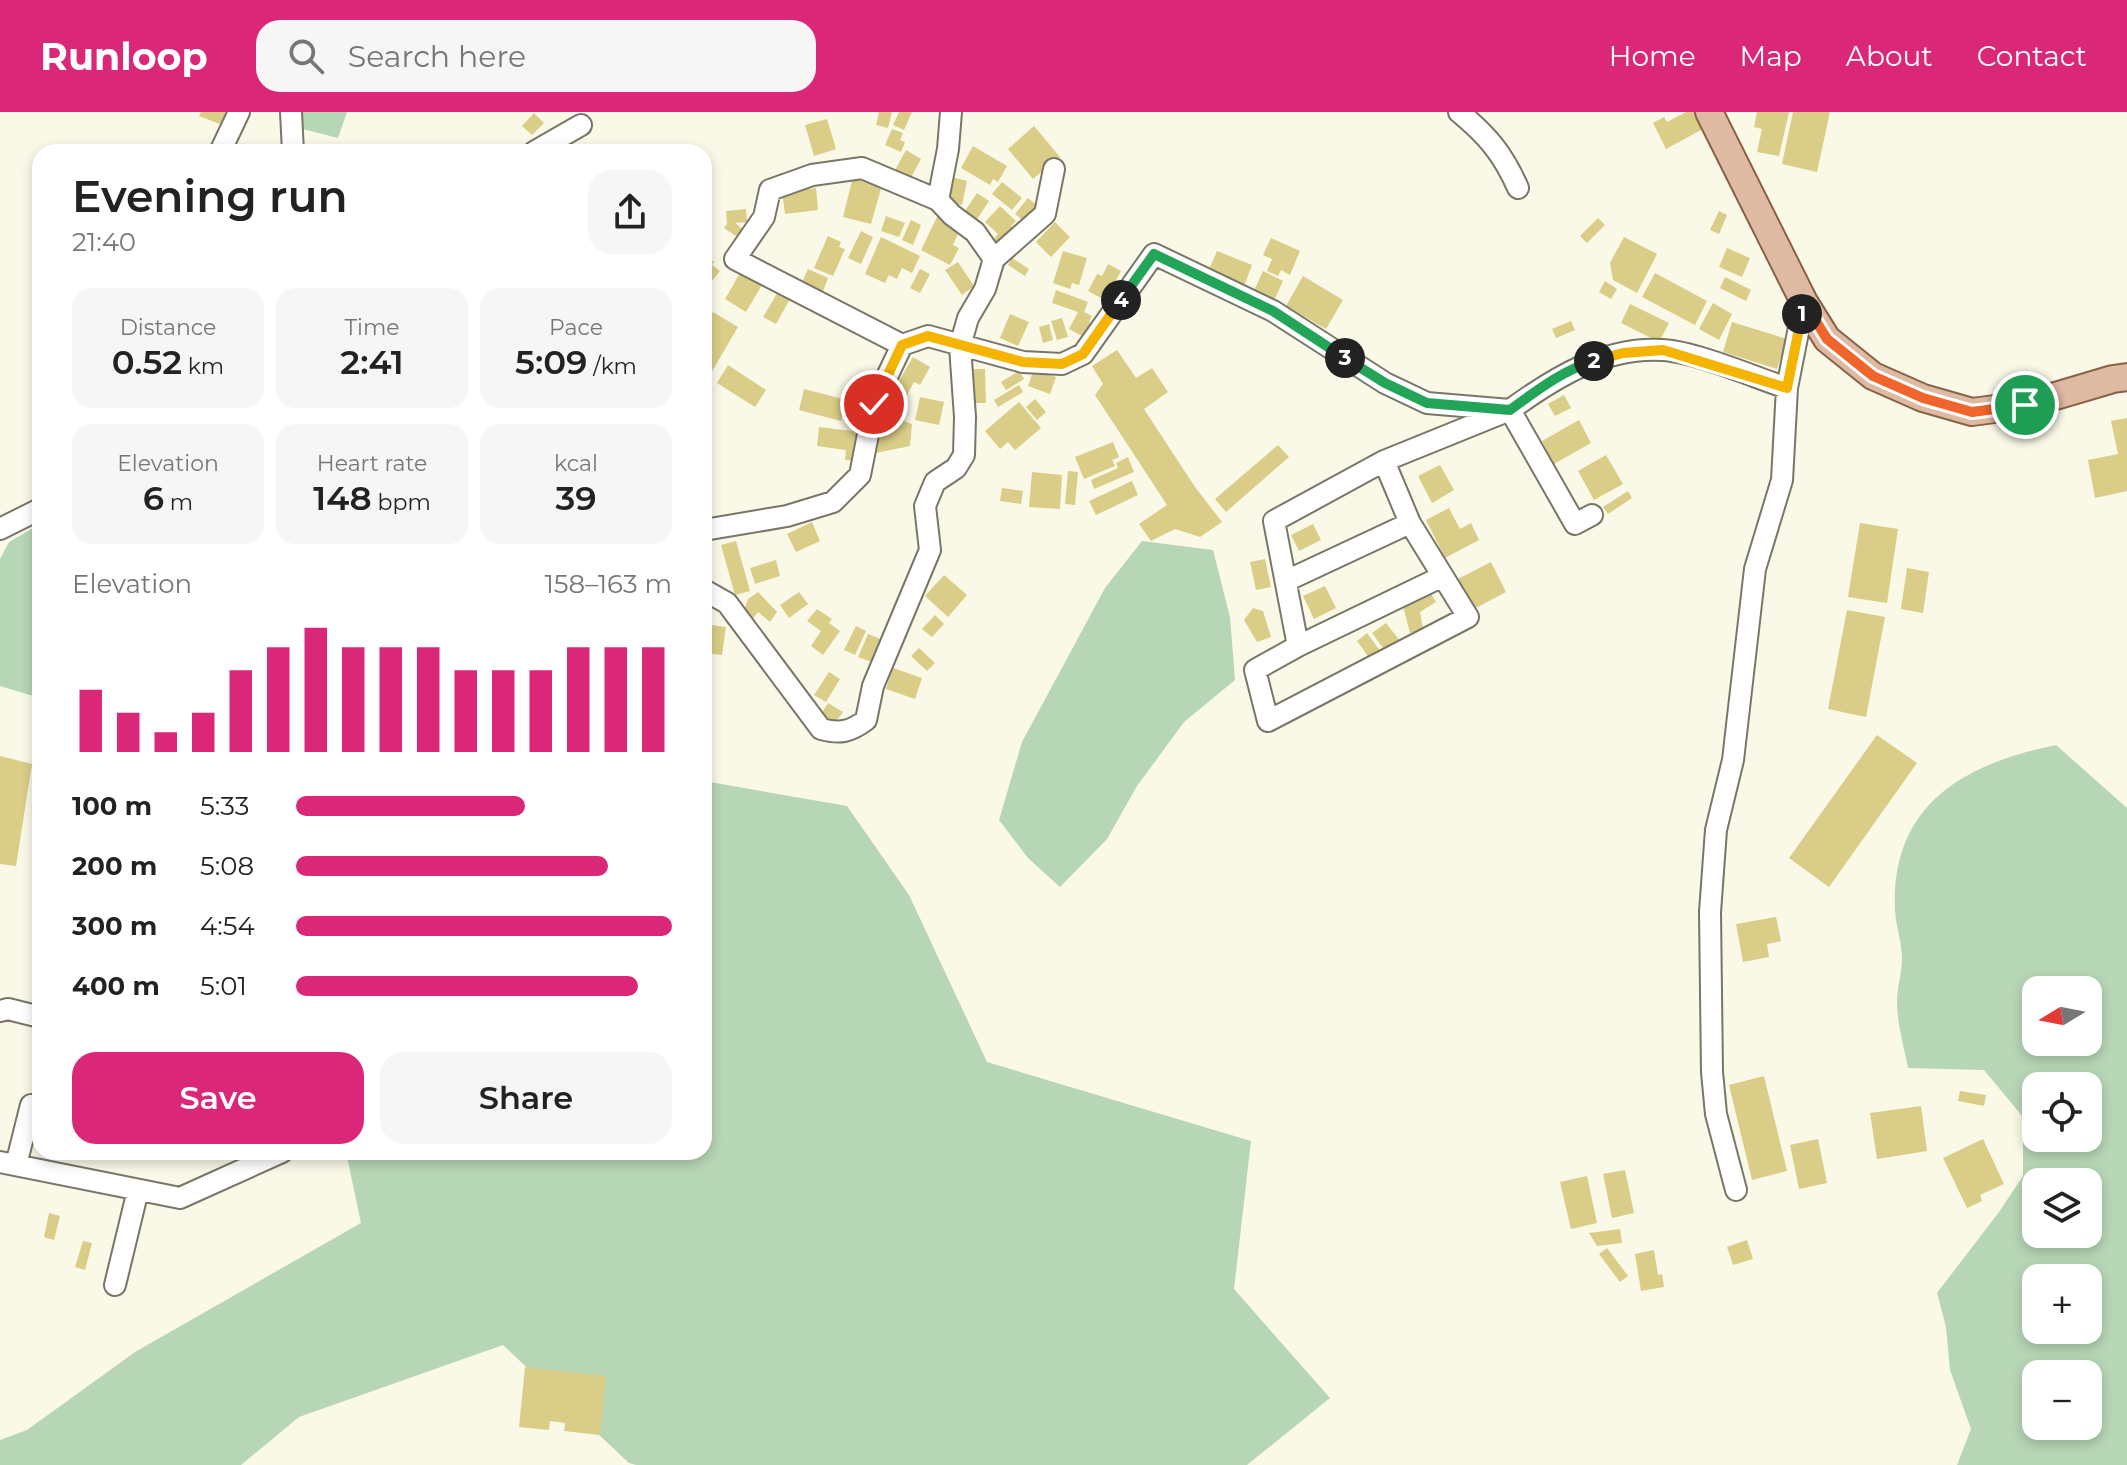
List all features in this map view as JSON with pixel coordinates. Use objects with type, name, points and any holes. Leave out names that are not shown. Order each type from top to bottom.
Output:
[{"type":"main road","points":[[1709,112],[1804,302],[1827,339],[1873,376],[1923,398],[1972,412],[2025,405],[2127,377]]},
{"type":"street","points":[[224,144],[239,112]]},
{"type":"street","points":[[291,112],[293,144]]},
{"type":"street","points":[[938,200],[948,149],[951,112]]},
{"type":"street","points":[[1459,112],[1487,136],[1507,163],[1518,188]]},
{"type":"street","points":[[548,144],[581,125]]},
{"type":"street","points":[[902,345],[735,259],[764,217],[770,190],[812,175],[862,168],[938,200],[975,232],[994,259]]},
{"type":"street","points":[[712,595],[727,603],[821,729],[838,733],[853,730],[866,720],[873,686],[930,550],[925,506],[935,482],[956,468],[964,455],[960,346],[968,318],[985,289],[994,259],[1045,214],[1054,169]]},
{"type":"street","points":[[712,529],[787,516],[833,502],[860,475],[874,404],[902,345],[928,336],[1023,362],[1062,364],[1083,354],[1154,254],[1273,311],[1385,383],[1427,403],[1510,410]]},
{"type":"street","points":[[1736,1190],[1716,1114],[1712,1072],[1710,912],[1716,830],[1733,760],[1755,569],[1782,480],[1787,388],[1804,302]]},
{"type":"street","points":[[1298,646],[1274,521],[1384,461],[1510,410],[1580,365],[1623,353],[1663,350],[1787,388]]},
{"type":"street","points":[[1510,410],[1575,524],[1592,515]]},
{"type":"street","points":[[1384,461],[1410,523],[1468,617],[1268,721],[1255,670],[1441,577]]},
{"type":"street","points":[[0,529],[32,513]]},
{"type":"street","points":[[1286,581],[1410,523]]},
{"type":"street","points":[[0,1011],[8,1009],[32,1015]]},
{"type":"street","points":[[31,1105],[8,1163],[180,1198],[264,1160]]},
{"type":"street","points":[[115,1285],[138,1190]]},
{"type":"green space","points":[[301,112],[347,112],[338,138],[303,129]]},
{"type":"green space","points":[[32,529],[32,696],[0,686],[0,559],[9,542]]},
{"type":"green space","points":[[1142,541],[1213,550],[1230,617],[1235,680],[1184,722],[1137,786],[1107,839],[1060,887],[1028,858],[999,820],[1022,742],[1105,588]]},
{"type":"green space","points":[[2056,745],[2127,808],[2127,1465],[1957,1465],[1971,1429],[1950,1370],[1946,1327],[1937,1293],[2022,1178],[2022,1248],[2102,1248],[2102,1168],[2023,1168],[2023,1152],[2102,1152],[2102,1072],[2022,1072],[2022,1116],[1984,1070],[1908,1068],[1897,1010],[1902,959],[1895,910],[1897,873],[1906,842],[1920,816],[1940,795],[1991,764]]},
{"type":"green space","points":[[712,782],[847,806],[909,895],[987,1062],[1251,1141],[1234,1289],[1330,1398],[1247,1465],[636,1465],[629,1463],[503,1345],[299,1417],[241,1465],[0,1465],[0,1440],[27,1430],[135,1352],[361,1223],[348,1160],[712,1160]]},
{"type":"building","points":[[201,112],[231,112],[225,126],[199,116]]},
{"type":"building","points":[[879,112],[892,112],[888,128],[876,125]]},
{"type":"building","points":[[899,112],[912,112],[904,130],[893,125]]},
{"type":"building","points":[[1686,112],[1694,112],[1703,129],[1666,149],[1653,123],[1664,117],[1667,122]]},
{"type":"building","points":[[1757,112],[1789,112],[1779,156],[1757,152],[1762,129],[1754,127]]},
{"type":"building","points":[[1793,112],[1830,112],[1817,172],[1782,164]]},
{"type":"building","points":[[534,113],[544,123],[532,135],[522,126]]},
{"type":"building","points":[[827,119],[836,149],[814,156],[805,125]]},
{"type":"building","points":[[1034,126],[1060,157],[1033,179],[1008,149]]},
{"type":"building","points":[[892,129],[903,133],[900,140],[905,142],[901,152],[885,145]]},
{"type":"building","points":[[973,146],[1007,166],[998,182],[993,179],[990,185],[961,168]]},
{"type":"building","points":[[906,150],[921,159],[908,183],[893,174]]},
{"type":"building","points":[[853,177],[882,185],[871,224],[843,217]]},
{"type":"building","points":[[951,177],[967,181],[962,205],[945,201]]},
{"type":"building","points":[[1002,182],[1022,198],[1012,210],[992,194]]},
{"type":"building","points":[[816,188],[818,210],[785,214],[782,192]]},
{"type":"building","points":[[977,193],[989,201],[977,219],[965,211]]},
{"type":"building","points":[[1028,198],[1038,206],[1025,222],[1015,214]]},
{"type":"building","points":[[1000,206],[1016,221],[1011,226],[1017,231],[1003,247],[994,239],[998,234],[985,222]]},
{"type":"building","points":[[746,209],[747,222],[735,223],[744,230],[739,238],[724,228],[727,224],[726,211]]},
{"type":"building","points":[[1719,211],[1727,215],[1719,234],[1710,230]]},
{"type":"building","points":[[938,215],[961,227],[953,245],[959,248],[950,265],[921,250]]},
{"type":"building","points":[[886,216],[905,223],[899,237],[881,231]]},
{"type":"building","points":[[1598,218],[1605,225],[1587,243],[1580,236]]},
{"type":"building","points":[[911,220],[921,225],[913,245],[902,240]]},
{"type":"building","points":[[1055,222],[1070,237],[1051,257],[1036,242]]},
{"type":"building","points":[[861,231],[873,237],[861,264],[848,258]]},
{"type":"building","points":[[828,236],[841,242],[839,247],[845,249],[833,276],[814,268]]},
{"type":"building","points":[[881,237],[920,256],[912,273],[902,268],[897,279],[889,275],[885,283],[865,274]]},
{"type":"building","points":[[1624,237],[1657,254],[1637,293],[1613,280],[1610,263]]},
{"type":"building","points":[[1271,238],[1300,251],[1290,275],[1281,270],[1278,276],[1267,271],[1272,259],[1263,255]]},
{"type":"building","points":[[1727,248],[1750,258],[1742,277],[1719,267]]},
{"type":"building","points":[[1063,251],[1087,258],[1079,285],[1072,283],[1070,289],[1053,283]]},
{"type":"building","points":[[1217,251],[1252,265],[1244,286],[1208,272]]},
{"type":"building","points":[[1012,258],[1029,269],[1025,276],[1008,265]]},
{"type":"building","points":[[958,262],[974,286],[962,295],[945,270]]},
{"type":"building","points":[[1108,264],[1121,271],[1115,282],[1124,287],[1114,305],[1088,291],[1097,274],[1102,276]]},
{"type":"building","points":[[712,265],[720,271],[712,281]]},
{"type":"building","points":[[808,269],[828,278],[822,294],[801,285]]},
{"type":"building","points":[[920,269],[930,274],[920,293],[910,288]]},
{"type":"building","points":[[1263,271],[1283,281],[1273,303],[1253,293]]},
{"type":"building","points":[[740,273],[762,285],[746,312],[725,299]]},
{"type":"building","points":[[1655,273],[1707,301],[1695,325],[1642,297]]},
{"type":"building","points":[[1303,276],[1343,300],[1326,329],[1286,306]]},
{"type":"building","points":[[1725,277],[1751,290],[1746,301],[1720,288]]},
{"type":"building","points":[[1605,281],[1617,289],[1611,299],[1599,292]]},
{"type":"building","points":[[1056,290],[1088,302],[1084,312],[1092,316],[1089,322],[1093,324],[1086,338],[1069,329],[1078,312],[1052,303]]},
{"type":"building","points":[[778,292],[790,299],[776,324],[763,317]]},
{"type":"building","points":[[1713,303],[1732,314],[1719,340],[1699,329]]},
{"type":"building","points":[[1630,304],[1669,323],[1659,342],[1621,323]]},
{"type":"building","points":[[712,314],[738,327],[712,371]]},
{"type":"building","points":[[1010,314],[1029,322],[1018,346],[1000,338]]},
{"type":"building","points":[[1062,318],[1068,337],[1057,340],[1051,321]]},
{"type":"building","points":[[1571,321],[1575,330],[1556,338],[1552,329]]},
{"type":"building","points":[[1732,322],[1787,339],[1777,369],[1723,352]]},
{"type":"building","points":[[1049,324],[1053,340],[1043,343],[1039,327]]},
{"type":"building","points":[[1117,350],[1136,378],[1152,368],[1168,392],[1144,409],[1222,522],[1200,537],[1175,529],[1151,541],[1139,524],[1167,505],[1095,395],[1103,384],[1092,366]]},
{"type":"building","points":[[913,357],[930,367],[920,385],[914,382],[902,404],[890,396]]},
{"type":"building","points":[[728,365],[766,390],[755,407],[717,383]]},
{"type":"building","points":[[970,369],[985,369],[986,403],[970,403]]},
{"type":"building","points":[[1034,369],[1056,377],[1050,394],[1028,386]]},
{"type":"building","points":[[1019,371],[1024,379],[1006,390],[1001,382]]},
{"type":"building","points":[[1019,385],[1023,392],[998,407],[994,400]]},
{"type":"building","points":[[804,389],[847,400],[841,421],[799,410]]},
{"type":"building","points":[[1564,395],[1571,408],[1555,416],[1548,404]]},
{"type":"building","points":[[920,397],[944,402],[939,425],[915,420]]},
{"type":"building","points":[[889,399],[902,405],[898,416],[884,410]]},
{"type":"building","points":[[1035,399],[1046,412],[1037,420],[1026,407]]},
{"type":"building","points":[[1019,402],[1041,428],[1015,450],[1008,442],[1000,449],[985,431]]},
{"type":"building","points":[[881,412],[912,424],[910,446],[876,453],[875,434]]},
{"type":"building","points":[[2127,418],[2127,491],[2095,498],[2088,460],[2118,454],[2111,421]]},
{"type":"building","points":[[1579,420],[1591,443],[1554,464],[1542,441]]},
{"type":"building","points":[[819,427],[860,432],[856,461],[845,460],[846,450],[817,446]]},
{"type":"building","points":[[1113,442],[1119,457],[1112,460],[1115,466],[1084,479],[1075,457]]},
{"type":"building","points":[[1278,445],[1289,457],[1226,512],[1215,499]]},
{"type":"building","points":[[1606,455],[1623,484],[1594,500],[1578,471]]},
{"type":"building","points":[[1128,457],[1134,472],[1094,489],[1091,480],[1118,468],[1116,463]]},
{"type":"building","points":[[1440,465],[1454,490],[1432,503],[1418,476]]},
{"type":"building","points":[[1068,471],[1078,472],[1075,505],[1065,504]]},
{"type":"building","points":[[1032,472],[1062,475],[1060,509],[1029,507]]},
{"type":"building","points":[[1132,481],[1138,495],[1096,515],[1089,501]]},
{"type":"building","points":[[1002,488],[1023,491],[1021,504],[1000,501]]},
{"type":"building","points":[[1628,491],[1632,498],[1608,514],[1603,507]]},
{"type":"building","points":[[1449,508],[1460,529],[1471,523],[1479,540],[1445,558],[1426,520]]},
{"type":"building","points":[[812,522],[820,541],[796,552],[787,534]]},
{"type":"building","points":[[1860,523],[1898,529],[1887,603],[1848,597]]},
{"type":"building","points":[[1313,524],[1321,540],[1299,551],[1291,535]]},
{"type":"building","points":[[736,541],[750,591],[735,595],[721,545]]},
{"type":"building","points":[[1265,559],[1271,587],[1256,590],[1250,562]]},
{"type":"building","points":[[776,560],[780,576],[755,584],[750,568]]},
{"type":"building","points":[[1491,562],[1506,592],[1472,610],[1456,580]]},
{"type":"building","points":[[1907,568],[1929,572],[1923,613],[1901,609]]},
{"type":"building","points":[[944,575],[967,595],[948,617],[925,596]]},
{"type":"building","points":[[1325,586],[1336,608],[1314,619],[1303,596]]},
{"type":"building","points":[[1428,589],[1436,602],[1420,612],[1423,629],[1410,633],[1402,602]]},
{"type":"building","points":[[758,592],[777,612],[770,622],[758,612],[751,621],[743,614],[748,599]]},
{"type":"building","points":[[799,592],[808,604],[789,618],[780,605]]},
{"type":"building","points":[[1253,608],[1263,611],[1271,637],[1257,642],[1244,620]]},
{"type":"building","points":[[817,609],[832,619],[829,623],[840,631],[823,655],[811,646],[821,631],[807,621]]},
{"type":"building","points":[[1847,610],[1885,617],[1866,717],[1828,709]]},
{"type":"building","points":[[935,615],[944,624],[932,637],[922,629]]},
{"type":"building","points":[[1386,623],[1400,641],[1386,652],[1372,633]]},
{"type":"building","points":[[712,625],[726,627],[722,655],[712,654]]},
{"type":"building","points":[[856,626],[866,631],[855,655],[844,650]]},
{"type":"building","points":[[1367,633],[1381,652],[1370,659],[1357,641]]},
{"type":"building","points":[[868,634],[883,640],[874,663],[858,657]]},
{"type":"building","points":[[919,648],[935,663],[927,671],[911,656]]},
{"type":"building","points":[[893,668],[922,678],[915,699],[886,689]]},
{"type":"building","points":[[829,672],[840,679],[826,702],[814,695]]},
{"type":"building","points":[[828,703],[843,712],[827,725],[821,714]]},
{"type":"building","points":[[1877,735],[1917,763],[1829,887],[1789,858]]},
{"type":"building","points":[[0,756],[32,764],[16,866],[0,864]]},
{"type":"building","points":[[1776,917],[1781,941],[1767,944],[1769,957],[1743,962],[1736,924]]},
{"type":"building","points":[[1764,1076],[1787,1171],[1752,1180],[1729,1085]]},
{"type":"building","points":[[1960,1091],[1986,1095],[1984,1106],[1958,1101]]},
{"type":"building","points":[[1921,1106],[1927,1151],[1877,1159],[1870,1113]]},
{"type":"building","points":[[1818,1139],[1827,1183],[1799,1189],[1790,1145]]},
{"type":"building","points":[[1983,1139],[2004,1184],[1980,1195],[1982,1201],[1967,1208],[1943,1158]]},
{"type":"building","points":[[1625,1170],[1634,1213],[1612,1218],[1603,1174]]},
{"type":"building","points":[[1587,1176],[1597,1223],[1571,1229],[1560,1182]]},
{"type":"building","points":[[49,1213],[60,1216],[54,1240],[44,1237]]},
{"type":"building","points":[[1620,1229],[1622,1243],[1597,1246],[1589,1233]]},
{"type":"building","points":[[1747,1240],[1753,1259],[1733,1265],[1727,1247]]},
{"type":"building","points":[[83,1241],[92,1243],[85,1270],[75,1267]]},
{"type":"building","points":[[1607,1248],[1628,1276],[1620,1282],[1599,1254]]},
{"type":"building","points":[[1654,1250],[1658,1275],[1662,1274],[1664,1287],[1641,1291],[1635,1254]]},
{"type":"building","points":[[525,1367],[606,1376],[600,1435],[564,1431],[565,1423],[550,1421],[549,1430],[519,1427]]},
{"type":"route","points":[[874,404],[902,345],[928,336],[1023,362],[1062,364],[1083,354],[1154,254],[1273,311],[1385,383],[1427,403],[1510,410],[1580,365],[1623,353],[1663,350],[1787,388],[1804,302],[1827,339],[1873,376],[1923,398],[1972,412],[2025,405]]}]
